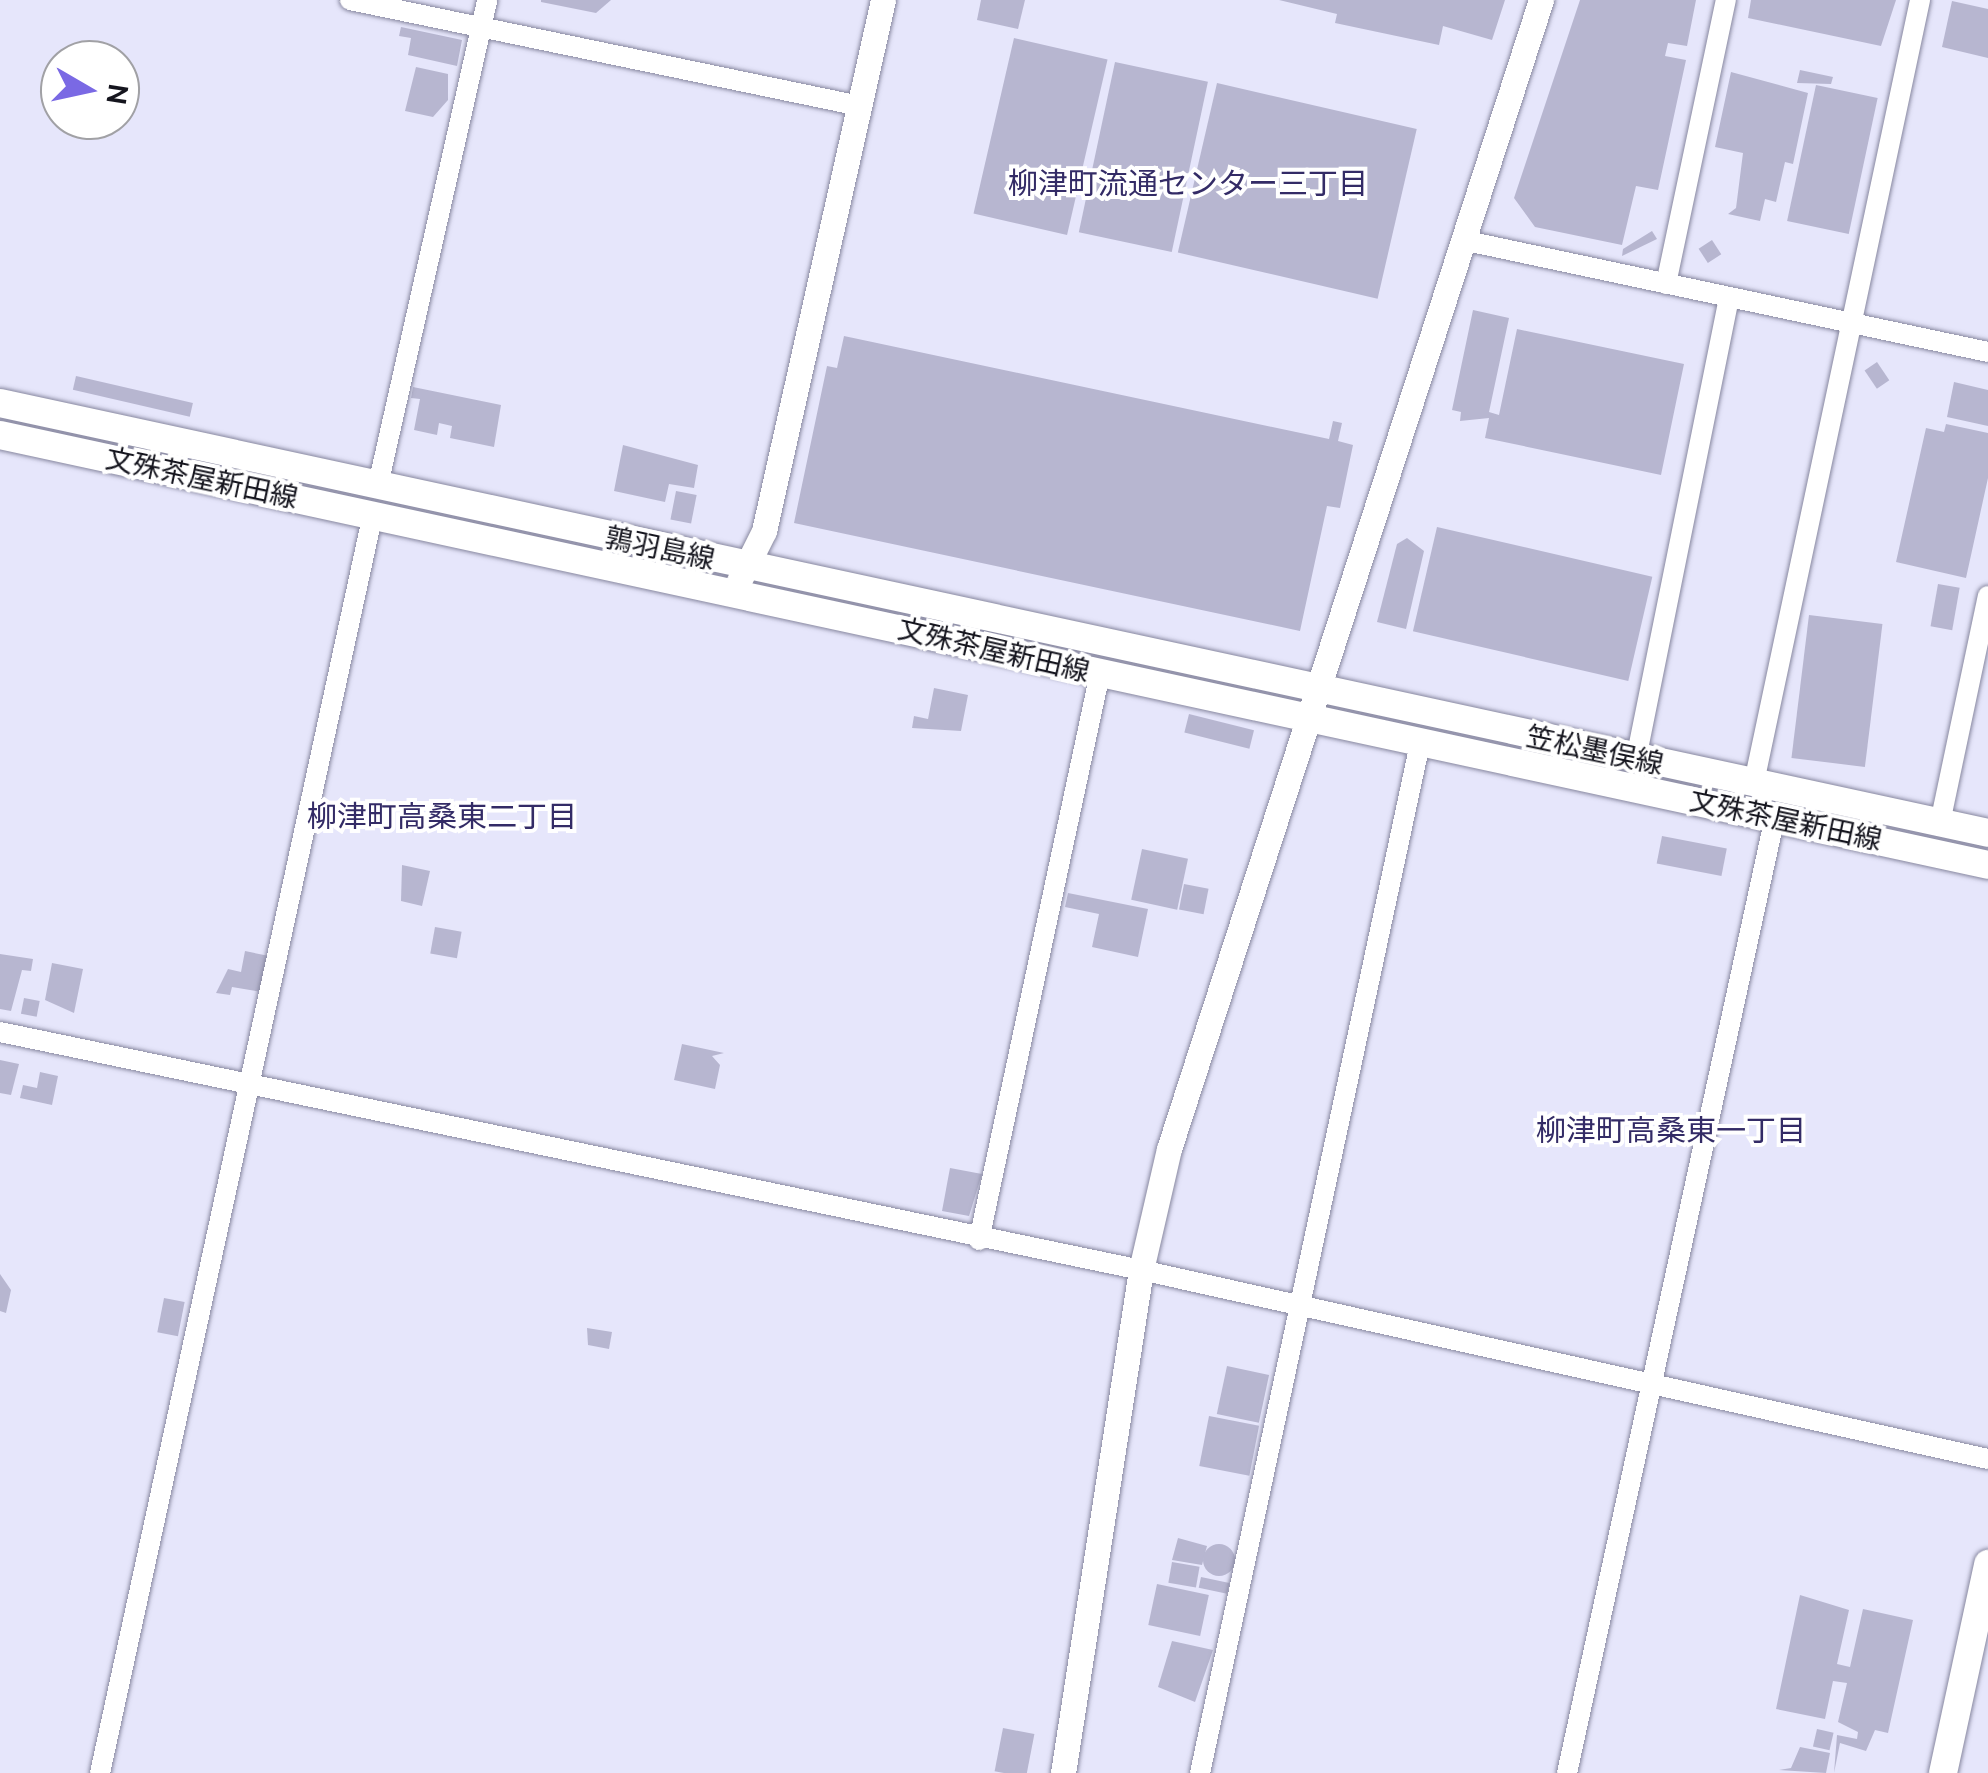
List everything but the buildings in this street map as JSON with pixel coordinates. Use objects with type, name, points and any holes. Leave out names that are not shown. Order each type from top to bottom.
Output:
[{"type":"main road","name":"鶉羽島線","points":[[0,403],[378,486],[740,579],[1320,690]]},
{"type":"main road","name":"文殊茶屋新田線","points":[[0,435],[372,514],[740,579],[1100,673],[1988,864]]},
{"type":"main road","name":"笠松墨俣線","points":[[1320,690],[1988,833]]},
{"type":"main road","points":[[1943,1773],[1988,1564]]},
{"type":"street","points":[[350,0],[860,106]]},
{"type":"street","points":[[378,486],[486,0]]},
{"type":"street","points":[[740,579],[764,532],[883,0]]},
{"type":"street","points":[[1063,1773],[1141,1270],[1180,1114],[1540,0]]},
{"type":"street","points":[[1666,284],[1726,0]]},
{"type":"street","points":[[1756,773],[1920,0]]},
{"type":"street","points":[[1462,240],[1988,352]]},
{"type":"street","points":[[1636,759],[1729,298]]},
{"type":"street","points":[[100,1773],[372,514]]},
{"type":"street","points":[[1940,823],[1988,596]]},
{"type":"street","points":[[979,1240],[1100,673]]},
{"type":"street","points":[[1200,1773],[1420,743]]},
{"type":"street","points":[[1568,1773],[1774,816]]},
{"type":"street","points":[[0,1032],[979,1240],[1141,1270],[1988,1459]]},
{"type":"district","name":"柳津町流通センター三丁目","points":[[1188,183]]},
{"type":"district","name":"柳津町高桑東二丁目","points":[[442,816]]},
{"type":"district","name":"柳津町高桑東一丁目","points":[[1671,1130]]}]
